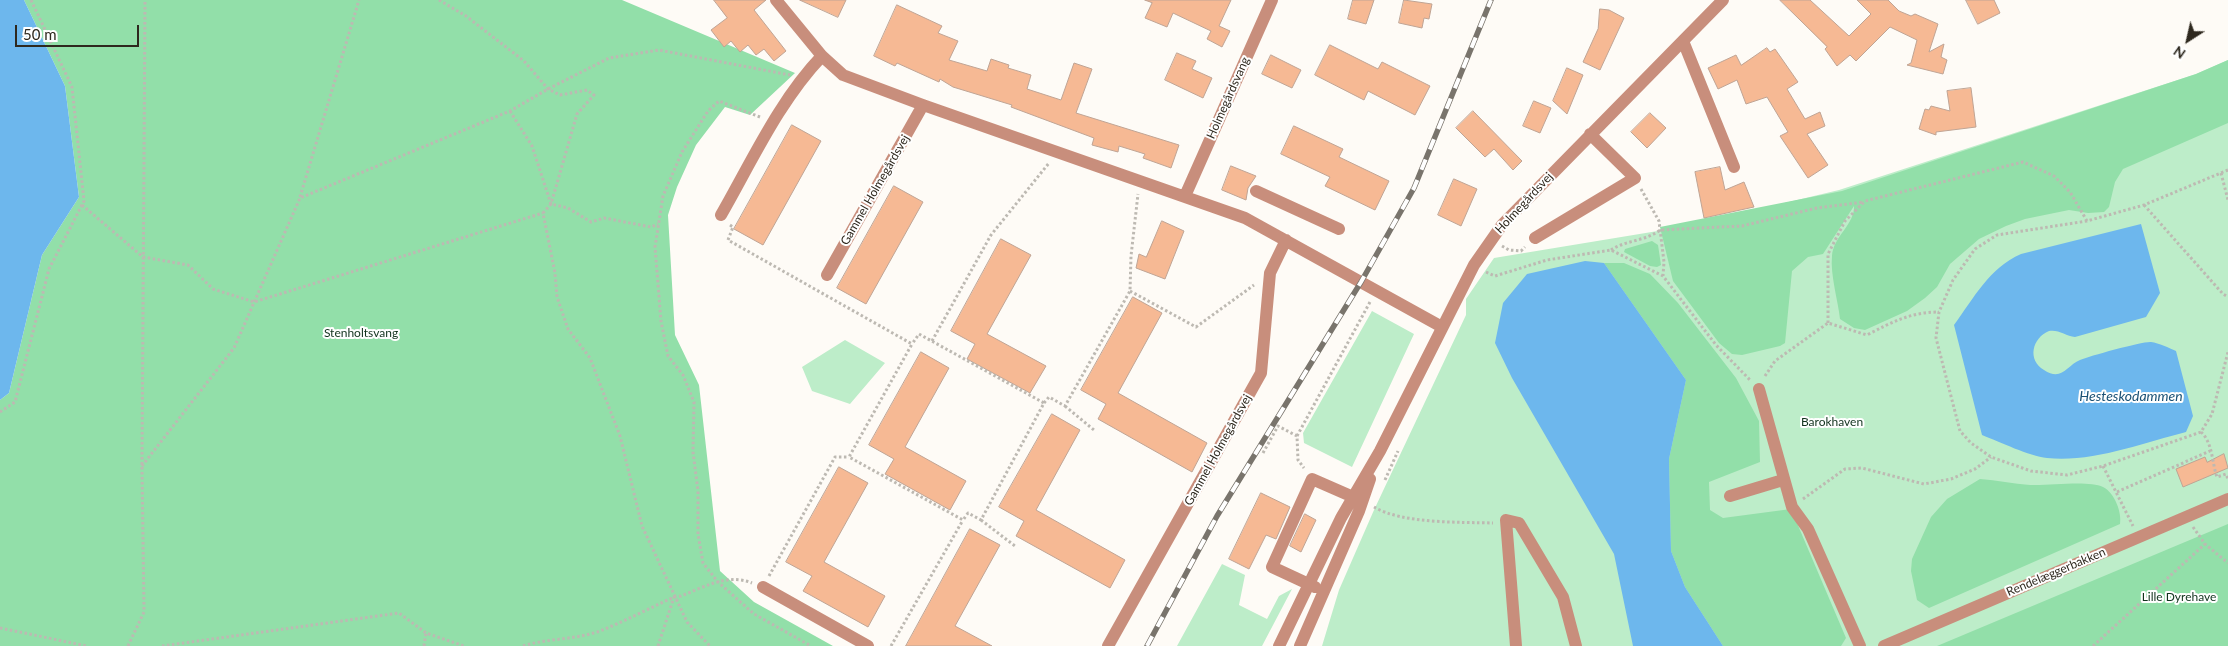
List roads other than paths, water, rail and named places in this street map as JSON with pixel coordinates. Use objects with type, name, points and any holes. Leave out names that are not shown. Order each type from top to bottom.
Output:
[{"type":"street","points":[[776,0],[822,56],[843,75],[1245,218],[1442,327]]},
{"type":"street","name":"Holmegårdsvang","points":[[1185,196],[1272,0]]},
{"type":"street","name":"Holmegårdsvej","points":[[1300,646],[1363,501],[1380,451],[1474,265],[1490,240],[1502,224],[1723,0]]},
{"type":"street","points":[[1683,41],[1734,168]]},
{"type":"street","points":[[721,215],[802,77],[822,56]]},
{"type":"street","name":"Gammel Holmegårdsvej","points":[[827,275],[923,105]]},
{"type":"street","points":[[1535,238],[1635,178],[1590,134]]},
{"type":"street","points":[[1256,192],[1339,229]]},
{"type":"street","name":"Gammel Holmegårdsvej","points":[[1108,646],[1262,373],[1270,273],[1286,240]]},
{"type":"street","points":[[1759,389],[1792,507],[1808,529],[1860,646]]},
{"type":"street","points":[[1324,591],[1272,567],[1312,479],[1363,501]]},
{"type":"street","points":[[1730,496],[1783,480]]},
{"type":"street","name":"Rendelæggerbakken","points":[[1884,646],[2228,499]]},
{"type":"street","name":"Holmegårdsvej","points":[[1279,646],[1309,584],[1363,501]]},
{"type":"street","points":[[1516,646],[1506,520],[1519,523],[1563,597],[1576,646]]},
{"type":"street","points":[[763,587],[868,646]]},
{"type":"water","points":[[0,0],[24,0],[65,86],[79,197],[42,255],[9,393],[0,400]]},
{"type":"water","name":"Hesteskodammen","points":[[2141,224],[2160,293],[2146,317],[2075,337],[2056,331],[2049,331],[2043,334],[2035,344],[2035,361],[2044,370],[2055,374],[2064,371],[2075,362],[2085,358],[2146,342],[2176,351],[2193,416],[2186,432],[2099,455],[2064,459],[2032,455],[1982,435],[1954,325],[1976,294],[2000,267],[2021,254]]},
{"type":"water","points":[[1585,261],[1604,263],[1686,380],[1669,459],[1671,551],[1685,587],[1723,646],[1633,646],[1614,554],[1512,378],[1495,343],[1503,303],[1527,274]]},
{"type":"railway","points":[[1147,646],[1217,516],[1361,282],[1414,188],[1491,0]]},
{"type":"park label","name":"Stenholtsvang","points":[[361,333]]},
{"type":"park label","name":"Barokhaven","points":[[1832,422]]},
{"type":"park label","name":"Lille Dyrehave","points":[[2179,597]]}]
